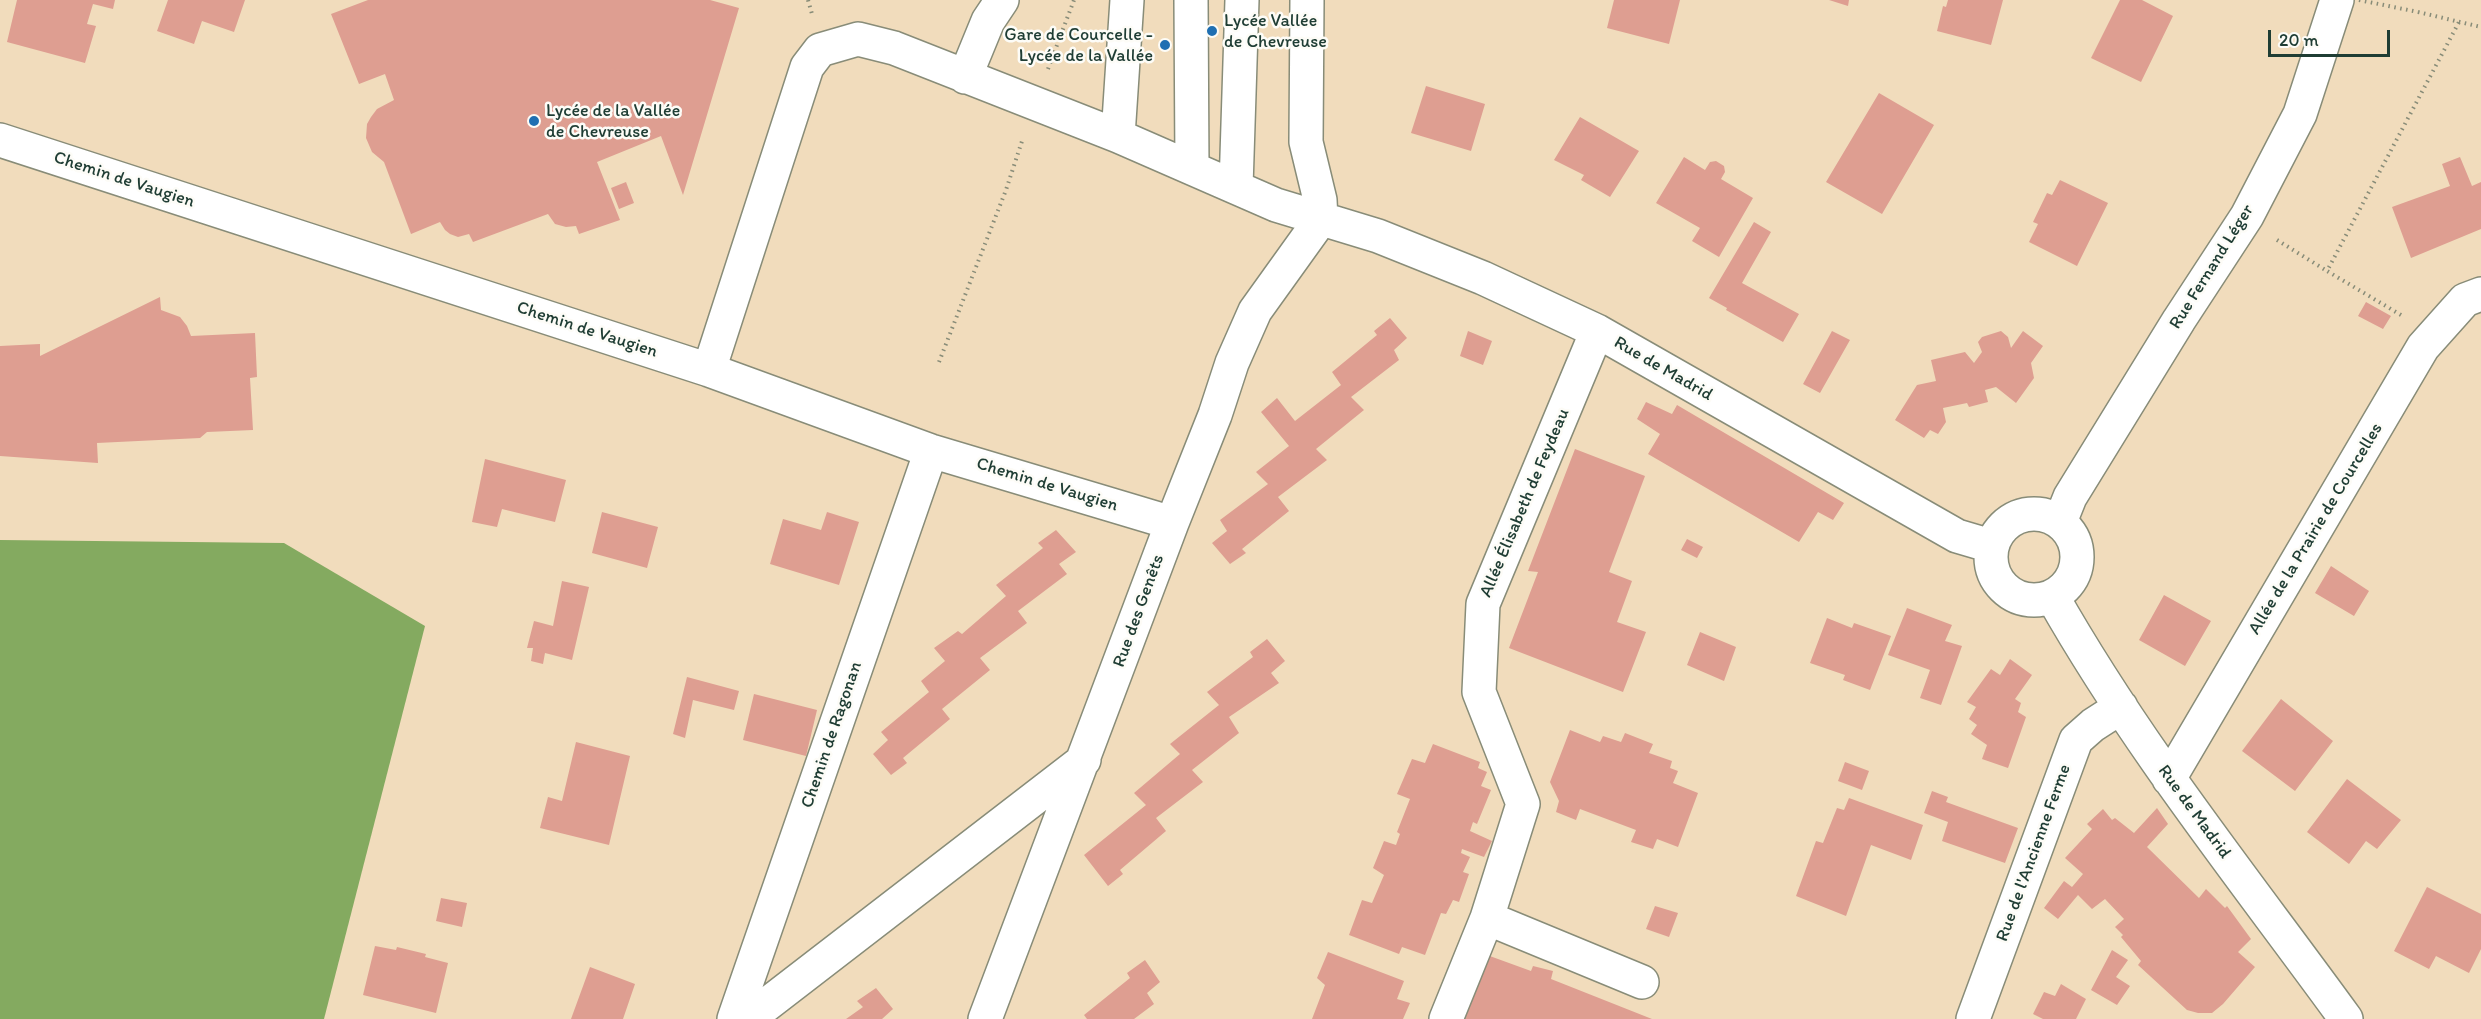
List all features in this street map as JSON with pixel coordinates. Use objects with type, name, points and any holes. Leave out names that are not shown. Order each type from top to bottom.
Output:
[{"type":"street","points":[[965,77],[988,21],[1002,0]]},
{"type":"street","points":[[1118,136],[1127,0]]},
{"type":"street","points":[[1191,0],[1192,168]]},
{"type":"street","points":[[1236,187],[1242,0]]},
{"type":"street","points":[[1307,0],[1306,142],[1320,200],[1321,219]]},
{"type":"street","name":"Rue Fernand Léger","points":[[2060,522],[2070,497],[2179,320],[2247,216],[2300,114],[2337,0]]},
{"type":"street","name":"Rue de Madrid","points":[[708,370],[807,67],[820,50],[858,39],[894,48],[1118,136],[1276,205],[1378,236],[1483,278],[1596,331],[1957,536],[1991,546]]},
{"type":"street","name":"Chemin de Vaugien","points":[[0,140],[708,370],[931,451],[1172,523]]},
{"type":"street","name":"Rue des Genêts","points":[[985,1019],[1215,415],[1232,363],[1255,311],[1321,219]]},
{"type":"street","name":"Allée de la Prairie de Courcelles","points":[[2169,779],[2423,347],[2465,300],[2481,294]]},
{"type":"street","name":"Allée Élisabeth de Feydeau","points":[[1446,1019],[1487,918],[1522,804],[1479,692],[1483,604],[1596,331]]},
{"type":"street","name":"Chemin de Ragonan","points":[[734,1019],[931,451]]},
{"type":"street","points":[[2033,513],[2048,515],[2060,522],[2074,539],[2078,553],[2077,566],[2072,579],[2064,589],[2039,600],[2025,599],[2012,594],[2001,585],[1994,574],[1990,560],[1991,546],[1997,533],[2007,522],[2033,513]]},
{"type":"street","name":"Rue de Madrid","points":[[2052,596],[2169,779],[2343,1018]]},
{"type":"street","name":"Rue de l'Ancienne Ferme","points":[[1973,1019],[2076,740],[2093,725],[2121,707]]},
{"type":"street","points":[[748,1019],[1084,760]]},
{"type":"street","points":[[1487,918],[1642,982]]},
{"type":"path","points":[[939,362],[1006,190],[1034,104],[1074,0]]},
{"type":"path","points":[[2359,0],[2481,27]]},
{"type":"path","points":[[2327,271],[2459,22]]},
{"type":"path","points":[[2270,236],[2434,334]]},
{"type":"green space","points":[[0,540],[284,543],[425,626],[324,1019],[0,1019]]},
{"type":"building","points":[[17,0],[115,0],[113,9],[93,4],[87,24],[96,26],[85,63],[7,42]]},
{"type":"building","points":[[168,0],[245,0],[234,32],[202,21],[194,44],[157,31]]},
{"type":"building","name":"Lycée de la Vallée de Chevreuse","points":[[368,0],[710,0],[739,8],[683,195],[661,136],[597,162],[620,220],[579,234],[576,226],[566,227],[555,224],[548,214],[473,242],[469,234],[458,237],[450,234],[440,222],[411,234],[384,162],[372,152],[366,138],[367,124],[377,109],[394,100],[385,74],[359,84],[331,14]]},
{"type":"building","points":[[1614,0],[1680,0],[1669,44],[1607,28]]},
{"type":"building","points":[[1829,0],[1849,0],[1848,6]]},
{"type":"building","points":[[1948,0],[2003,0],[1991,45],[1937,31],[1943,6],[1946,7]]},
{"type":"building","points":[[2120,0],[2142,0],[2173,16],[2141,82],[2091,58]]},
{"type":"building","points":[[1426,86],[1485,104],[1471,151],[1411,133]]},
{"type":"building","points":[[1879,93],[1934,125],[1882,214],[1826,182]]},
{"type":"building","points":[[1580,117],[1639,151],[1610,197],[1581,180],[1584,175],[1554,160]]},
{"type":"building","points":[[1684,157],[1705,170],[1710,162],[1716,161],[1724,166],[1725,172],[1721,179],[1753,198],[1719,257],[1692,241],[1700,228],[1656,203]]},
{"type":"building","points":[[2460,157],[2472,186],[2481,182],[2481,229],[2411,258],[2392,207],[2450,186],[2442,164]]},
{"type":"building","points":[[2060,180],[2108,203],[2077,266],[2029,242],[2038,224],[2033,222],[2047,193],[2052,195]]},
{"type":"building","points":[[626,182],[634,203],[619,209],[611,188]]},
{"type":"building","points":[[1754,222],[1771,232],[1742,283],[1799,314],[1783,342],[1709,298]]},
{"type":"building","points":[[160,297],[161,310],[180,317],[191,336],[255,333],[257,377],[250,378],[253,430],[207,432],[200,438],[97,443],[98,463],[0,456],[0,346],[40,344],[40,356]]},
{"type":"building","points":[[2366,302],[2391,316],[2383,329],[2358,316]]},
{"type":"building","points":[[1390,318],[1407,338],[1394,350],[1399,360],[1351,397],[1364,410],[1316,449],[1327,460],[1278,497],[1289,511],[1242,549],[1246,553],[1230,564],[1212,543],[1227,531],[1220,520],[1268,484],[1256,472],[1289,446],[1261,412],[1277,398],[1295,421],[1341,385],[1332,372],[1377,335],[1374,331]]},
{"type":"building","points":[[1468,331],[1492,341],[1483,365],[1460,356]]},
{"type":"building","points":[[1832,331],[1850,340],[1820,393],[1803,384]]},
{"type":"building","points":[[2001,331],[2008,337],[2011,348],[2023,331],[2043,346],[2031,363],[2034,378],[2016,403],[1996,387],[1985,390],[1988,402],[1969,407],[1967,403],[1943,408],[1946,422],[1938,434],[1930,430],[1924,438],[1895,420],[1917,385],[1936,381],[1931,360],[1965,352],[1974,363],[1982,352],[1978,342],[1982,337]]},
{"type":"building","points":[[1646,402],[1672,414],[1677,405],[1844,503],[1833,520],[1818,512],[1799,542],[1648,454],[1660,434],[1637,419]]},
{"type":"building","points":[[1575,449],[1645,476],[1609,572],[1632,581],[1617,622],[1646,632],[1623,692],[1509,648],[1538,572],[1528,571]]},
{"type":"building","points":[[485,459],[566,480],[555,522],[502,509],[497,527],[472,522]]},
{"type":"building","points":[[602,512],[658,527],[647,568],[592,553]]},
{"type":"building","points":[[827,512],[859,522],[839,585],[770,564],[783,519],[821,530]]},
{"type":"building","points":[[1056,530],[1076,552],[1059,564],[1067,574],[1018,611],[1027,623],[980,658],[990,670],[942,709],[950,719],[903,758],[907,763],[891,775],[873,754],[888,740],[881,732],[929,692],[921,681],[945,661],[934,648],[958,631],[962,634],[1006,596],[996,585],[1043,548],[1038,543]]},
{"type":"building","points":[[1687,539],[1703,547],[1697,558],[1681,550]]},
{"type":"building","points":[[2331,566],[2369,591],[2354,616],[2315,593]]},
{"type":"building","points":[[562,581],[589,587],[572,660],[545,653],[543,664],[531,661],[533,648],[527,648],[534,621],[553,626]]},
{"type":"building","points":[[2164,595],[2211,621],[2185,666],[2139,640]]},
{"type":"building","points":[[1907,608],[1952,625],[1945,641],[1962,646],[1941,705],[1920,698],[1930,670],[1888,655]]},
{"type":"building","points":[[1827,618],[1852,628],[1854,623],[1891,636],[1870,690],[1843,680],[1845,675],[1810,663]]},
{"type":"building","points":[[1700,632],[1736,647],[1724,681],[1687,665]]},
{"type":"building","points":[[1267,639],[1285,661],[1271,673],[1279,683],[1229,717],[1239,733],[1192,770],[1203,782],[1156,818],[1166,831],[1120,870],[1123,874],[1108,886],[1084,855],[1146,805],[1134,793],[1180,754],[1170,744],[1219,705],[1207,692],[1253,657],[1250,652]]},
{"type":"building","points":[[2010,659],[2032,675],[2015,699],[2021,703],[2018,712],[2026,717],[2008,768],[1982,759],[1987,745],[1971,734],[1977,725],[1969,719],[1976,707],[1967,702],[1991,669],[2000,675]]},
{"type":"building","points":[[687,677],[739,691],[734,710],[693,700],[685,738],[673,734]]},
{"type":"building","points":[[754,694],[817,710],[806,756],[743,740]]},
{"type":"building","points":[[2281,699],[2333,741],[2295,791],[2242,751]]},
{"type":"building","points":[[1570,730],[1600,742],[1603,736],[1621,742],[1625,733],[1653,744],[1649,753],[1672,761],[1670,768],[1678,771],[1673,783],[1698,793],[1678,847],[1657,839],[1653,849],[1631,842],[1636,830],[1580,809],[1576,820],[1556,812],[1559,801],[1550,782]]},
{"type":"building","points":[[576,742],[630,756],[609,845],[540,828],[548,797],[562,801]]},
{"type":"building","points":[[1433,744],[1480,762],[1478,768],[1487,772],[1481,786],[1491,790],[1477,824],[1473,822],[1470,831],[1492,841],[1484,857],[1462,849],[1461,853],[1470,857],[1463,872],[1469,874],[1459,902],[1453,900],[1446,914],[1441,913],[1425,955],[1402,947],[1399,954],[1349,935],[1362,900],[1372,903],[1384,875],[1373,868],[1384,841],[1396,845],[1400,834],[1397,832],[1410,799],[1397,794],[1412,759],[1425,763]]},
{"type":"building","points":[[1845,762],[1869,771],[1862,790],[1838,781]]},
{"type":"building","points":[[2347,779],[2401,820],[2377,849],[2366,841],[2349,864],[2307,832]]},
{"type":"building","points":[[1932,791],[1948,797],[1946,802],[2018,828],[2005,863],[1942,841],[1948,822],[1924,813]]},
{"type":"building","points":[[1849,798],[1923,825],[1911,860],[1871,845],[1846,916],[1796,896],[1816,841],[1823,843],[1837,808],[1844,810]]},
{"type":"building","points":[[2157,808],[2168,824],[2147,847],[2199,898],[2206,889],[2225,908],[2227,906],[2251,939],[2238,952],[2255,967],[2223,1004],[2212,1013],[2187,1010],[2138,965],[2141,961],[2115,927],[2124,919],[2105,899],[2092,909],[2078,895],[2058,919],[2044,908],[2064,881],[2072,887],[2083,874],[2065,858],[2092,829],[2087,824],[2103,809],[2112,820],[2115,818],[2134,833]]},
{"type":"building","points":[[2427,887],[2481,914],[2481,949],[2469,973],[2436,956],[2429,969],[2394,951]]},
{"type":"building","points":[[441,898],[467,903],[462,927],[436,921]]},
{"type":"building","points":[[1655,906],[1678,913],[1669,937],[1646,929]]},
{"type":"building","points":[[375,946],[396,950],[397,947],[426,954],[425,957],[448,963],[436,1013],[363,995]]},
{"type":"building","points":[[2112,950],[2128,960],[2116,977],[2130,986],[2117,1005],[2091,990]]},
{"type":"building","points":[[1328,952],[1404,981],[1397,999],[1410,1003],[1403,1019],[1312,1019],[1325,985],[1317,978]]},
{"type":"building","points":[[1487,955],[1531,971],[1533,966],[1553,971],[1551,979],[1652,1019],[1462,1019]]},
{"type":"building","points":[[1145,960],[1160,982],[1147,993],[1154,1004],[1134,1019],[1087,1019],[1084,1015],[1130,978],[1127,973]]},
{"type":"building","points":[[590,967],[635,984],[623,1019],[571,1019]]},
{"type":"building","points":[[2061,984],[2086,999],[2076,1019],[2043,1019],[2033,1014],[2044,992],[2055,996]]},
{"type":"building","points":[[876,988],[893,1009],[882,1019],[846,1019],[863,1007],[857,1001]]},
{"type":"place","name":"Lycée Vallée de Chevreuse","points":[[1212,31]]},
{"type":"place","name":"Gare de Courcelle - Lycée de la Vallée","points":[[1165,45]]},
{"type":"place","name":"Lycée de la Vallée de Chevreuse","points":[[534,121]]}]
